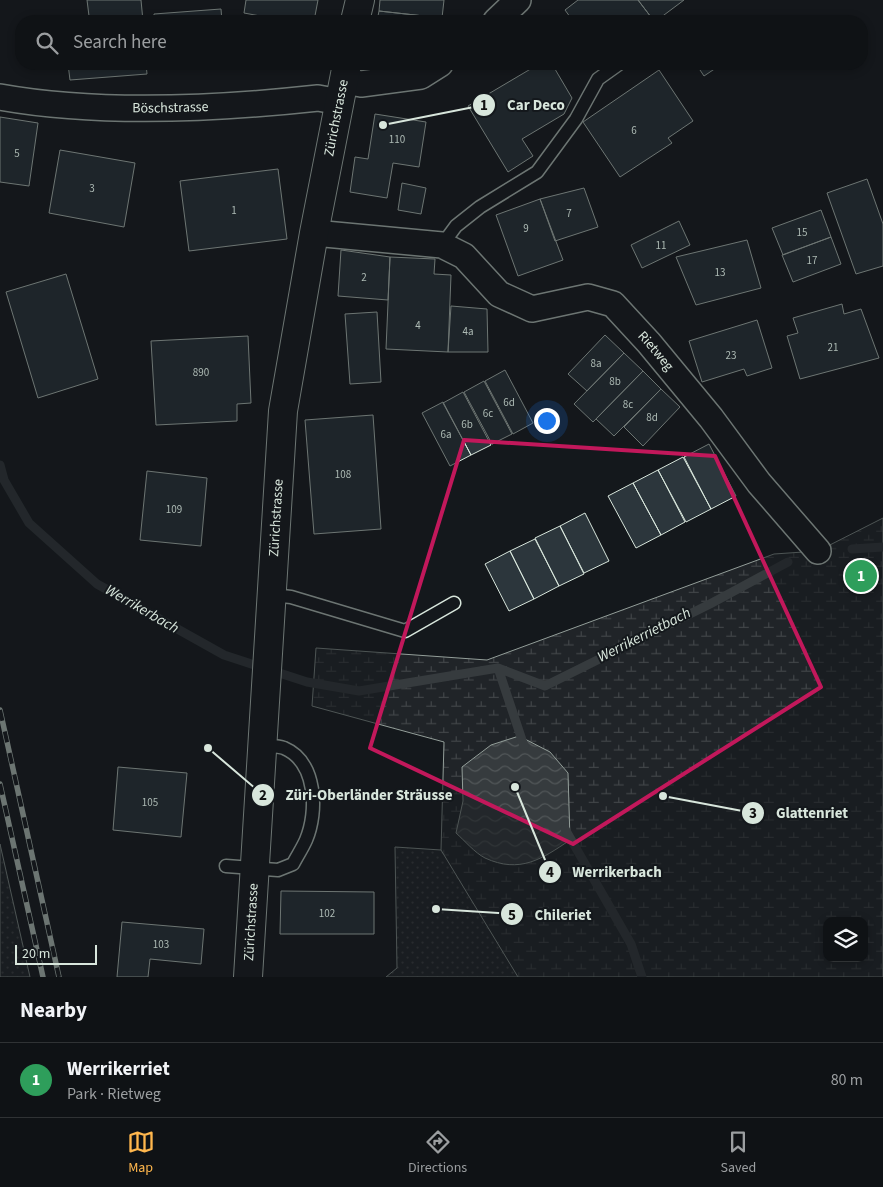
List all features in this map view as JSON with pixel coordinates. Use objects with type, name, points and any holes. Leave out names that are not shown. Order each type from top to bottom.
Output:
[{"type":"main road","points":[[357,15],[360,0]]},
{"type":"main road","name":"Zürichstrasse","points":[[248,977],[283,411],[314,233],[344,82]]},
{"type":"street","points":[[502,15],[518,0]]},
{"type":"street","name":"Böschstrasse","points":[[0,97],[80,105],[176,108],[318,98],[344,82],[361,84],[421,76],[430,70]]},
{"type":"street","name":"Rietweg","points":[[314,233],[442,245],[464,256],[499,294],[532,308],[588,297],[613,304],[649,343],[711,418],[759,483],[818,552]]},
{"type":"lane","points":[[442,245],[456,226],[480,207],[537,172],[576,119],[598,78],[610,70]]},
{"type":"lane","points":[[272,595],[291,597],[405,631],[454,603]]},
{"type":"lane","points":[[226,866],[278,870],[293,864],[306,839],[312,810],[311,778],[295,755],[283,748],[261,745]]},
{"type":"highlighted area","points":[[464,440],[715,456],[821,687],[573,844],[370,748]]},
{"type":"green space","points":[[883,518],[883,977],[518,977],[441,850],[444,742],[312,706],[316,648],[487,660],[774,554],[818,551]]},
{"type":"green space","points":[[0,844],[30,977],[0,977]]},
{"type":"green space","points":[[395,847],[441,850],[554,977],[386,977],[397,968]]},
{"type":"water","points":[[519,736],[550,752],[568,773],[570,840],[540,858],[530,862],[509,865],[481,856],[456,833],[463,801],[462,767],[491,745]]},
{"type":"building","points":[[87,0],[141,0],[142,15],[89,15]]},
{"type":"building","points":[[246,0],[318,0],[315,15],[255,15],[244,13]]},
{"type":"building","points":[[380,0],[444,0],[442,15],[415,15],[379,11]]},
{"type":"building","points":[[578,0],[638,0],[649,15],[569,15],[565,10]]},
{"type":"building","points":[[638,0],[684,0],[664,15],[649,15]]},
{"type":"building","points":[[221,9],[222,15],[154,15]]},
{"type":"building","points":[[379,11],[415,15],[378,15]]},
{"type":"building","points":[[69,70],[147,70],[147,74],[70,80]]},
{"type":"building","points":[[529,70],[556,70],[572,98],[564,114],[522,139],[533,156],[508,172],[468,106]]},
{"type":"building","points":[[659,70],[693,121],[668,138],[672,143],[620,177],[583,122]]},
{"type":"building","points":[[700,70],[713,70],[704,76]]},
{"type":"building","points":[[375,114],[426,122],[419,167],[393,163],[387,198],[350,192],[355,157],[368,159]]},
{"type":"building","points":[[0,117],[38,123],[29,186],[0,182]]},
{"type":"building","points":[[60,150],[135,163],[124,227],[49,213]]},
{"type":"building","points":[[278,169],[287,239],[189,251],[180,181]]},
{"type":"building","points":[[867,179],[883,224],[883,266],[856,274],[827,193]]},
{"type":"building","points":[[402,183],[426,188],[421,214],[398,210]]},
{"type":"building","points":[[584,188],[598,227],[555,241],[540,199]]},
{"type":"building","points":[[540,199],[563,260],[518,276],[496,215]]},
{"type":"building","points":[[821,210],[831,237],[783,255],[772,228]]},
{"type":"building","points":[[679,221],[690,245],[642,268],[631,245]]},
{"type":"building","points":[[831,237],[841,264],[793,282],[782,255]]},
{"type":"building","points":[[747,240],[761,288],[696,305],[676,257]]},
{"type":"building","points":[[341,250],[390,257],[388,300],[338,296]]},
{"type":"building","points":[[390,257],[435,259],[434,274],[451,275],[448,352],[386,349]]},
{"type":"building","points":[[66,274],[98,379],[38,398],[6,292]]},
{"type":"building","points":[[842,304],[844,314],[861,309],[879,358],[800,379],[787,336],[798,333],[793,318]]},
{"type":"building","points":[[451,306],[487,309],[488,352],[448,352]]},
{"type":"building","points":[[377,312],[381,382],[350,384],[345,314]]},
{"type":"building","points":[[757,320],[772,368],[747,376],[744,369],[702,382],[689,341]]},
{"type":"building","points":[[605,335],[624,353],[587,391],[568,374]]},
{"type":"building","points":[[248,336],[251,403],[237,404],[237,421],[156,425],[151,341]]},
{"type":"building","points":[[624,353],[643,371],[593,422],[574,404]]},
{"type":"building","points":[[505,370],[533,423],[513,434],[485,381]]},
{"type":"building","points":[[643,371],[661,389],[614,436],[596,419]]},
{"type":"building","points":[[484,381],[512,434],[492,444],[464,392]]},
{"type":"building","points":[[661,389],[680,407],[643,446],[624,427]]},
{"type":"building","points":[[463,392],[491,445],[471,455],[443,403]]},
{"type":"building","points":[[443,402],[471,455],[450,466],[422,413]]},
{"type":"building","points":[[373,415],[381,529],[314,534],[305,420]]},
{"type":"building","points":[[709,444],[736,496],[711,509],[684,457]]},
{"type":"building","points":[[683,457],[711,509],[686,522],[658,470]]},
{"type":"building","points":[[658,470],[685,522],[661,535],[633,483]]},
{"type":"building","points":[[147,471],[207,478],[201,546],[140,540]]},
{"type":"building","points":[[633,483],[661,535],[636,548],[608,496]]},
{"type":"building","points":[[585,513],[609,561],[584,573],[560,526]]},
{"type":"building","points":[[560,526],[584,574],[559,586],[535,538]]},
{"type":"building","points":[[535,539],[559,586],[534,599],[510,551]]},
{"type":"building","points":[[510,551],[534,599],[509,611],[485,564]]},
{"type":"building","points":[[118,767],[187,773],[181,837],[113,830]]},
{"type":"building","points":[[281,891],[374,892],[374,934],[280,934]]},
{"type":"building","points":[[122,922],[204,929],[201,964],[150,959],[148,977],[117,977]]},
{"type":"waterway","name":"Werrikerbach","points":[[0,465],[4,480],[29,523],[97,584],[224,655],[307,682],[359,691],[498,668],[545,686],[710,604],[788,562]]},
{"type":"waterway","name":"Werrikerrietbach","points":[[852,549],[883,547]]},
{"type":"waterway","name":"Werrikerbach","points":[[498,668],[524,746]]},
{"type":"waterway","name":"Werrikerbach","points":[[565,829],[631,944],[642,977]]},
{"type":"railway","points":[[0,710],[59,977]]},
{"type":"railway","points":[[0,784],[43,977]]},
{"type":"place","name":"Car Deco","points":[[383,125]]},
{"type":"place","name":"Werrikerriet","points":[[861,576]]},
{"type":"place","name":"Züri-Oberländer Sträusse","points":[[208,748]]},
{"type":"place","name":"Werrikerbach","points":[[515,787]]},
{"type":"place","name":"Glattenriet","points":[[663,796]]},
{"type":"place","name":"Chileriet","points":[[436,909]]}]
